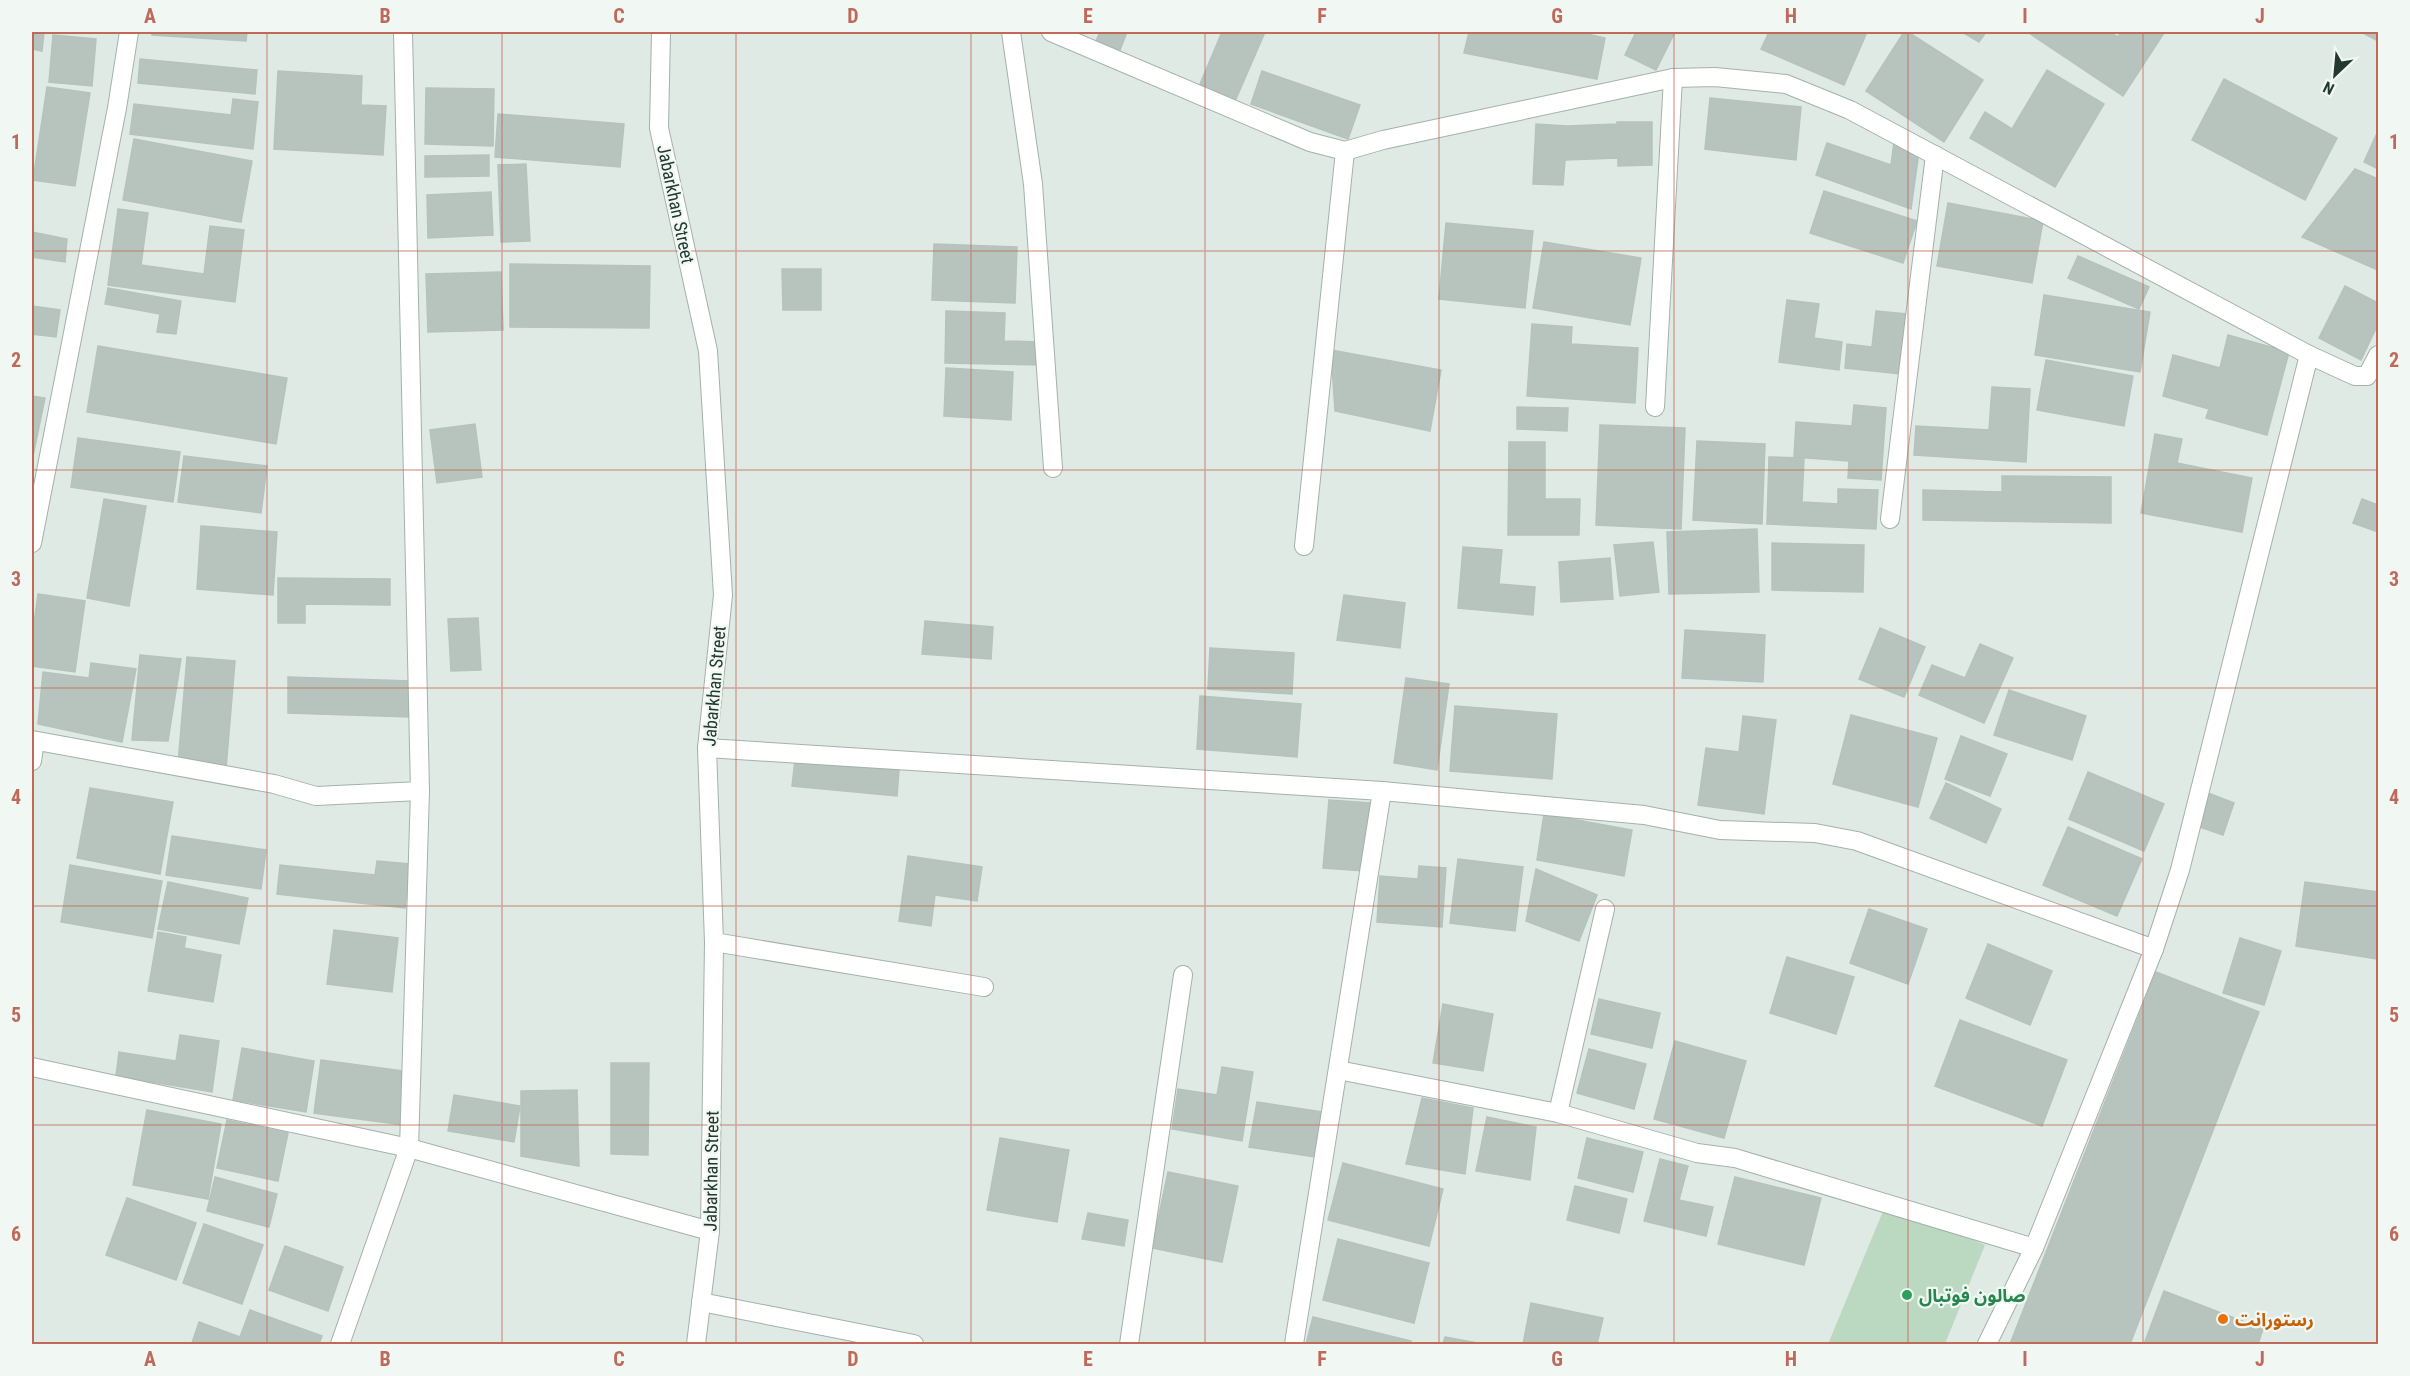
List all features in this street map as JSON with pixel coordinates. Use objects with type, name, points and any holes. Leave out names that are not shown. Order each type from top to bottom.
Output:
[{"type":"street","points":[[32,543],[117,108],[129,32]]},
{"type":"street","points":[[340,1344],[409,1148],[420,790],[403,32]]},
{"type":"street","name":"Jabarkhan Street","points":[[661,32],[659,128],[708,351],[723,595],[707,748],[714,942],[711,1231],[696,1344]]},
{"type":"street","points":[[1011,32],[1033,184],[1053,468]]},
{"type":"street","points":[[1051,32],[1310,142],[1345,151],[1383,140],[1673,78],[1715,77],[1786,84],[1850,110],[2309,355],[2355,376],[2367,376],[2379,355]]},
{"type":"street","points":[[1655,407],[1673,78]]},
{"type":"street","points":[[1304,546],[1345,151]]},
{"type":"street","points":[[1890,519],[1935,155]]},
{"type":"street","points":[[1987,1344],[2034,1248],[2154,949],[2180,870],[2309,355]]},
{"type":"street","points":[[32,761],[33,740],[274,784],[316,796],[420,790]]},
{"type":"street","points":[[707,748],[1382,791],[1644,815],[1720,830],[1815,833],[1857,841],[2154,949]]},
{"type":"street","points":[[1294,1344],[1382,791]]},
{"type":"street","points":[[1558,1113],[1605,909]]},
{"type":"street","points":[[714,942],[984,987]]},
{"type":"street","points":[[1128,1344],[1183,975]]},
{"type":"street","points":[[32,1067],[409,1148],[711,1231]]},
{"type":"street","points":[[1338,1070],[1558,1113],[1697,1153],[1735,1158],[2034,1248]]},
{"type":"street","points":[[701,1302],[914,1344]]},
{"type":"green space","name":"صالون فوتبال","points":[[1886,1204],[1985,1245],[1945,1344],[1828,1344]]},
{"type":"building","points":[[32,32],[44,32],[42,51],[32,49]]},
{"type":"building","points":[[152,32],[247,32],[246,41],[152,35]]},
{"type":"building","points":[[1100,32],[1127,32],[1120,50],[1096,41]]},
{"type":"building","points":[[1222,32],[1265,32],[1236,99],[1200,84]]},
{"type":"building","points":[[1469,32],[1579,32],[1605,38],[1597,79],[1464,53]]},
{"type":"building","points":[[1636,32],[1675,32],[1656,70],[1625,55]]},
{"type":"building","points":[[1769,32],[1867,32],[1844,85],[1761,49]]},
{"type":"building","points":[[1904,32],[1908,32],[1983,80],[1944,142],[1866,91]]},
{"type":"building","points":[[1962,32],[1986,32],[1979,42]]},
{"type":"building","points":[[2030,32],[2109,32],[2118,37],[2121,32],[2164,33],[2123,96]]},
{"type":"building","points":[[2378,32],[2378,41],[2363,33]]},
{"type":"building","points":[[53,35],[96,39],[92,86],[49,82]]},
{"type":"building","points":[[140,59],[257,70],[255,94],[138,83]]},
{"type":"building","points":[[2047,70],[2104,104],[2055,187],[1970,138],[1985,112],[2012,129]]},
{"type":"building","points":[[278,71],[362,76],[361,105],[386,106],[383,155],[274,149]]},
{"type":"building","points":[[1262,71],[1360,105],[1348,139],[1251,104]]},
{"type":"building","points":[[2224,79],[2337,138],[2305,200],[2192,140]]},
{"type":"building","points":[[47,87],[90,93],[75,186],[33,180]]},
{"type":"building","points":[[426,88],[494,89],[493,146],[425,144]]},
{"type":"building","points":[[1710,98],[1801,107],[1796,160],[1705,149]]},
{"type":"building","points":[[233,99],[258,102],[253,149],[130,134],[134,104],[231,115]]},
{"type":"building","points":[[498,114],[624,124],[620,167],[495,157]]},
{"type":"building","points":[[1617,122],[1652,122],[1652,165],[1618,166],[1618,158],[1565,160],[1563,185],[1533,184],[1536,124],[1567,126],[1617,124]]},
{"type":"building","points":[[2378,131],[2378,169],[2364,162]]},
{"type":"building","points":[[134,139],[252,161],[241,222],[123,200]]},
{"type":"building","points":[[1894,142],[1919,152],[1911,209],[1816,175],[1827,143],[1891,165]]},
{"type":"building","points":[[489,155],[489,176],[425,177],[425,156]]},
{"type":"building","points":[[526,164],[530,241],[501,242],[498,165]]},
{"type":"building","points":[[2355,169],[2378,179],[2378,270],[2302,237]]},
{"type":"building","points":[[1824,191],[1917,221],[1903,263],[1810,233]]},
{"type":"building","points":[[491,192],[493,235],[428,238],[427,195]]},
{"type":"building","points":[[1948,203],[2043,221],[2032,283],[1937,266]]},
{"type":"building","points":[[118,209],[148,213],[141,265],[204,274],[210,226],[244,230],[235,302],[108,285]]},
{"type":"building","points":[[1446,223],[1533,231],[1525,308],[1439,299]]},
{"type":"building","points":[[32,232],[67,239],[65,262],[32,257]]},
{"type":"building","points":[[1544,242],[1641,258],[1630,325],[1533,308]]},
{"type":"building","points":[[934,244],[1017,247],[1015,303],[932,300]]},
{"type":"building","points":[[2078,256],[2149,287],[2139,309],[2068,278]]},
{"type":"building","points":[[510,264],[650,266],[649,328],[510,327]]},
{"type":"building","points":[[782,269],[821,269],[821,310],[783,310]]},
{"type":"building","points":[[501,272],[503,330],[428,332],[426,274]]},
{"type":"building","points":[[2345,286],[2378,303],[2378,324],[2361,360],[2319,338]]},
{"type":"building","points":[[108,288],[181,301],[176,334],[157,332],[160,314],[105,304]]},
{"type":"building","points":[[2044,295],[2150,312],[2140,372],[2035,355]]},
{"type":"building","points":[[1787,300],[1819,304],[1814,338],[1842,342],[1839,370],[1779,362]]},
{"type":"building","points":[[32,306],[60,310],[56,337],[32,334]]},
{"type":"building","points":[[946,311],[1005,313],[1004,341],[1042,342],[1042,365],[945,363]]},
{"type":"building","points":[[1876,311],[1907,314],[1901,374],[1845,368],[1847,344],[1872,347]]},
{"type":"building","points":[[1532,324],[1572,327],[1571,344],[1638,348],[1635,403],[1527,396]]},
{"type":"building","points":[[2228,335],[2289,352],[2267,435],[2206,418],[2209,409],[2163,396],[2173,355],[2220,368]]},
{"type":"building","points":[[98,346],[287,378],[276,444],[87,412]]},
{"type":"building","points":[[1331,350],[1441,370],[1430,431],[1335,411]]},
{"type":"building","points":[[2046,360],[2133,376],[2124,426],[2037,410]]},
{"type":"building","points":[[946,368],[1013,372],[1011,420],[944,416]]},
{"type":"building","points":[[1992,387],[2030,389],[2026,462],[1914,455],[1916,426],[1989,430]]},
{"type":"building","points":[[32,396],[45,398],[33,456],[32,456]]},
{"type":"building","points":[[1854,405],[1886,408],[1881,480],[1848,478],[1849,461],[1794,457],[1796,422],[1852,426]]},
{"type":"building","points":[[1517,407],[1568,408],[1567,431],[1517,429]]},
{"type":"building","points":[[475,424],[482,477],[437,483],[430,430]]},
{"type":"building","points":[[1600,425],[1685,428],[1681,529],[1596,525]]},
{"type":"building","points":[[2155,434],[2182,439],[2177,463],[2252,478],[2242,532],[2141,513]]},
{"type":"building","points":[[78,438],[180,452],[173,502],[71,487]]},
{"type":"building","points":[[1697,441],[1765,444],[1762,524],[1693,520]]},
{"type":"building","points":[[1509,442],[1545,442],[1545,499],[1580,499],[1579,535],[1508,535]]},
{"type":"building","points":[[184,456],[267,466],[261,513],[178,502]]},
{"type":"building","points":[[1769,457],[1804,458],[1802,502],[1838,504],[1838,489],[1878,490],[1876,529],[1767,524]]},
{"type":"building","points":[[2002,476],[2111,477],[2111,523],[1923,520],[1923,490],[2002,492]]},
{"type":"building","points":[[104,499],[146,506],[129,606],[87,598]]},
{"type":"building","points":[[2362,499],[2378,505],[2378,532],[2353,523]]},
{"type":"building","points":[[201,526],[277,532],[273,595],[197,589]]},
{"type":"building","points":[[1757,529],[1759,592],[1669,594],[1667,532]]},
{"type":"building","points":[[1653,542],[1659,592],[1620,596],[1614,545]]},
{"type":"building","points":[[1772,543],[1864,545],[1863,592],[1772,590]]},
{"type":"building","points":[[1463,547],[1502,550],[1499,584],[1535,587],[1533,615],[1458,608]]},
{"type":"building","points":[[1610,558],[1613,599],[1561,602],[1559,562]]},
{"type":"building","points":[[278,578],[390,579],[390,605],[305,604],[305,623],[278,623]]},
{"type":"building","points":[[38,594],[85,601],[75,672],[32,666],[32,638]]},
{"type":"building","points":[[1344,595],[1405,603],[1400,648],[1337,640]]},
{"type":"building","points":[[478,618],[481,670],[451,671],[448,619]]},
{"type":"building","points":[[925,621],[993,627],[991,659],[922,654]]},
{"type":"building","points":[[1880,628],[1925,647],[1904,697],[1859,679]]},
{"type":"building","points":[[1685,630],[1765,635],[1763,682],[1682,678]]},
{"type":"building","points":[[1980,644],[2013,658],[1984,723],[1919,695],[1932,665],[1965,678]]},
{"type":"building","points":[[1210,648],[1294,653],[1292,694],[1208,689]]},
{"type":"building","points":[[140,655],[181,659],[168,741],[132,740]]},
{"type":"building","points":[[187,657],[235,661],[226,769],[178,764]]},
{"type":"building","points":[[91,663],[136,669],[122,742],[38,724],[43,672],[89,678]]},
{"type":"building","points":[[288,677],[412,681],[411,717],[288,713]]},
{"type":"building","points":[[1406,678],[1449,684],[1437,770],[1394,763]]},
{"type":"building","points":[[2009,690],[2086,716],[2072,760],[1994,735]]},
{"type":"building","points":[[1200,696],[1301,704],[1297,757],[1197,749]]},
{"type":"building","points":[[1455,706],[1557,714],[1552,779],[1450,771]]},
{"type":"building","points":[[1851,715],[1937,738],[1918,807],[1833,784]]},
{"type":"building","points":[[1743,716],[1776,720],[1764,814],[1698,805],[1706,748],[1739,752]]},
{"type":"building","points":[[1961,736],[2007,754],[1990,796],[1945,779]]},
{"type":"building","points":[[795,760],[899,770],[897,796],[792,786]]},
{"type":"building","points":[[2088,772],[2164,804],[2144,851],[2069,819]]},
{"type":"building","points":[[1946,783],[2001,809],[1986,843],[1930,818]]},
{"type":"building","points":[[90,788],[173,802],[160,874],[77,858]]},
{"type":"building","points":[[2208,793],[2234,803],[2223,835],[2197,826]]},
{"type":"building","points":[[1329,800],[1371,803],[1365,871],[1323,868]]},
{"type":"building","points":[[1544,814],[1632,830],[1624,876],[1537,860]]},
{"type":"building","points":[[2068,827],[2142,859],[2117,916],[2043,885]]},
{"type":"building","points":[[172,836],[266,850],[261,889],[166,875]]},
{"type":"building","points":[[908,856],[982,867],[977,901],[935,895],[931,926],[899,921]]},
{"type":"building","points":[[1458,859],[1523,867],[1515,931],[1450,923]]},
{"type":"building","points":[[377,861],[410,864],[405,908],[277,894],[280,865],[375,875]]},
{"type":"building","points":[[70,865],[162,881],[152,938],[61,922]]},
{"type":"building","points":[[1419,866],[1446,868],[1442,927],[1377,922],[1380,876],[1418,879]]},
{"type":"building","points":[[1536,869],[1597,895],[1579,941],[1526,921]]},
{"type":"building","points":[[168,882],[248,898],[239,944],[158,929]]},
{"type":"building","points":[[2305,882],[2378,892],[2378,959],[2296,946]]},
{"type":"building","points":[[1869,909],[1927,929],[1908,984],[1850,963]]},
{"type":"building","points":[[334,930],[398,938],[392,992],[327,984]]},
{"type":"building","points":[[158,932],[186,937],[184,948],[221,955],[213,1002],[148,991]]},
{"type":"building","points":[[2240,938],[2281,951],[2264,1005],[2223,993]]},
{"type":"building","points":[[1988,944],[2052,971],[2030,1025],[1966,998]]},
{"type":"building","points":[[1787,957],[1854,977],[1836,1034],[1770,1013]]},
{"type":"building","points":[[2156,972],[2259,1012],[2130,1344],[2010,1344]]},
{"type":"building","points":[[1599,999],[1660,1013],[1652,1048],[1591,1034]]},
{"type":"building","points":[[1443,1004],[1493,1014],[1483,1071],[1433,1063]]},
{"type":"building","points":[[1960,1020],[2067,1060],[2042,1126],[1935,1086]]},
{"type":"building","points":[[180,1035],[219,1041],[212,1092],[116,1076],[119,1052],[176,1061]]},
{"type":"building","points":[[1675,1041],[1746,1061],[1724,1138],[1654,1119]]},
{"type":"building","points":[[242,1048],[314,1061],[306,1112],[233,1100]]},
{"type":"building","points":[[1589,1049],[1646,1064],[1634,1109],[1577,1093]]},
{"type":"building","points":[[321,1060],[410,1072],[403,1125],[314,1113]]},
{"type":"building","points":[[611,1063],[649,1063],[648,1155],[611,1154]]},
{"type":"building","points":[[1222,1067],[1253,1072],[1242,1141],[1172,1129],[1178,1089],[1217,1095]]},
{"type":"building","points":[[577,1090],[579,1166],[521,1156],[521,1091]]},
{"type":"building","points":[[454,1095],[520,1106],[514,1142],[448,1131]]},
{"type":"building","points":[[1422,1098],[1473,1108],[1465,1174],[1406,1164]]},
{"type":"building","points":[[1257,1102],[1322,1112],[1315,1157],[1249,1147]]},
{"type":"building","points":[[147,1110],[221,1124],[208,1199],[133,1185]]},
{"type":"building","points":[[1487,1117],[1536,1127],[1530,1180],[1476,1171]]},
{"type":"building","points":[[227,1120],[288,1133],[278,1181],[217,1168]]},
{"type":"building","points":[[1000,1138],[1069,1150],[1057,1222],[987,1210]]},
{"type":"building","points":[[1587,1138],[1643,1152],[1633,1192],[1578,1178]]},
{"type":"building","points":[[1660,1159],[1688,1166],[1679,1200],[1713,1207],[1706,1236],[1644,1221]]},
{"type":"building","points":[[1343,1163],[1443,1189],[1429,1246],[1328,1220]]},
{"type":"building","points":[[1168,1172],[1238,1186],[1222,1262],[1152,1248]]},
{"type":"building","points":[[215,1177],[277,1194],[269,1227],[207,1211]]},
{"type":"building","points":[[1735,1177],[1821,1198],[1804,1265],[1718,1244]]},
{"type":"building","points":[[1575,1186],[1627,1199],[1619,1233],[1567,1220]]},
{"type":"building","points":[[127,1198],[196,1223],[176,1280],[106,1255]]},
{"type":"building","points":[[1088,1213],[1128,1220],[1124,1246],[1082,1239]]},
{"type":"building","points":[[204,1224],[263,1245],[242,1304],[183,1283]]},
{"type":"building","points":[[1338,1239],[1429,1263],[1414,1323],[1323,1300]]},
{"type":"building","points":[[285,1246],[343,1267],[328,1311],[269,1290]]},
{"type":"building","points":[[2164,1291],[2263,1329],[2258,1344],[2144,1344]]},
{"type":"building","points":[[1531,1303],[1603,1318],[1597,1344],[1523,1344]]},
{"type":"building","points":[[250,1310],[322,1336],[319,1344],[192,1343],[199,1322],[240,1337]]},
{"type":"building","points":[[1313,1317],[1411,1341],[1410,1344],[1306,1344]]},
{"type":"building","points":[[1445,1337],[1483,1344],[1443,1344]]},
{"type":"place","name":"صالون فوتبال","points":[[1907,1295]]},
{"type":"place","name":"رستورانت","points":[[2223,1319]]}]
